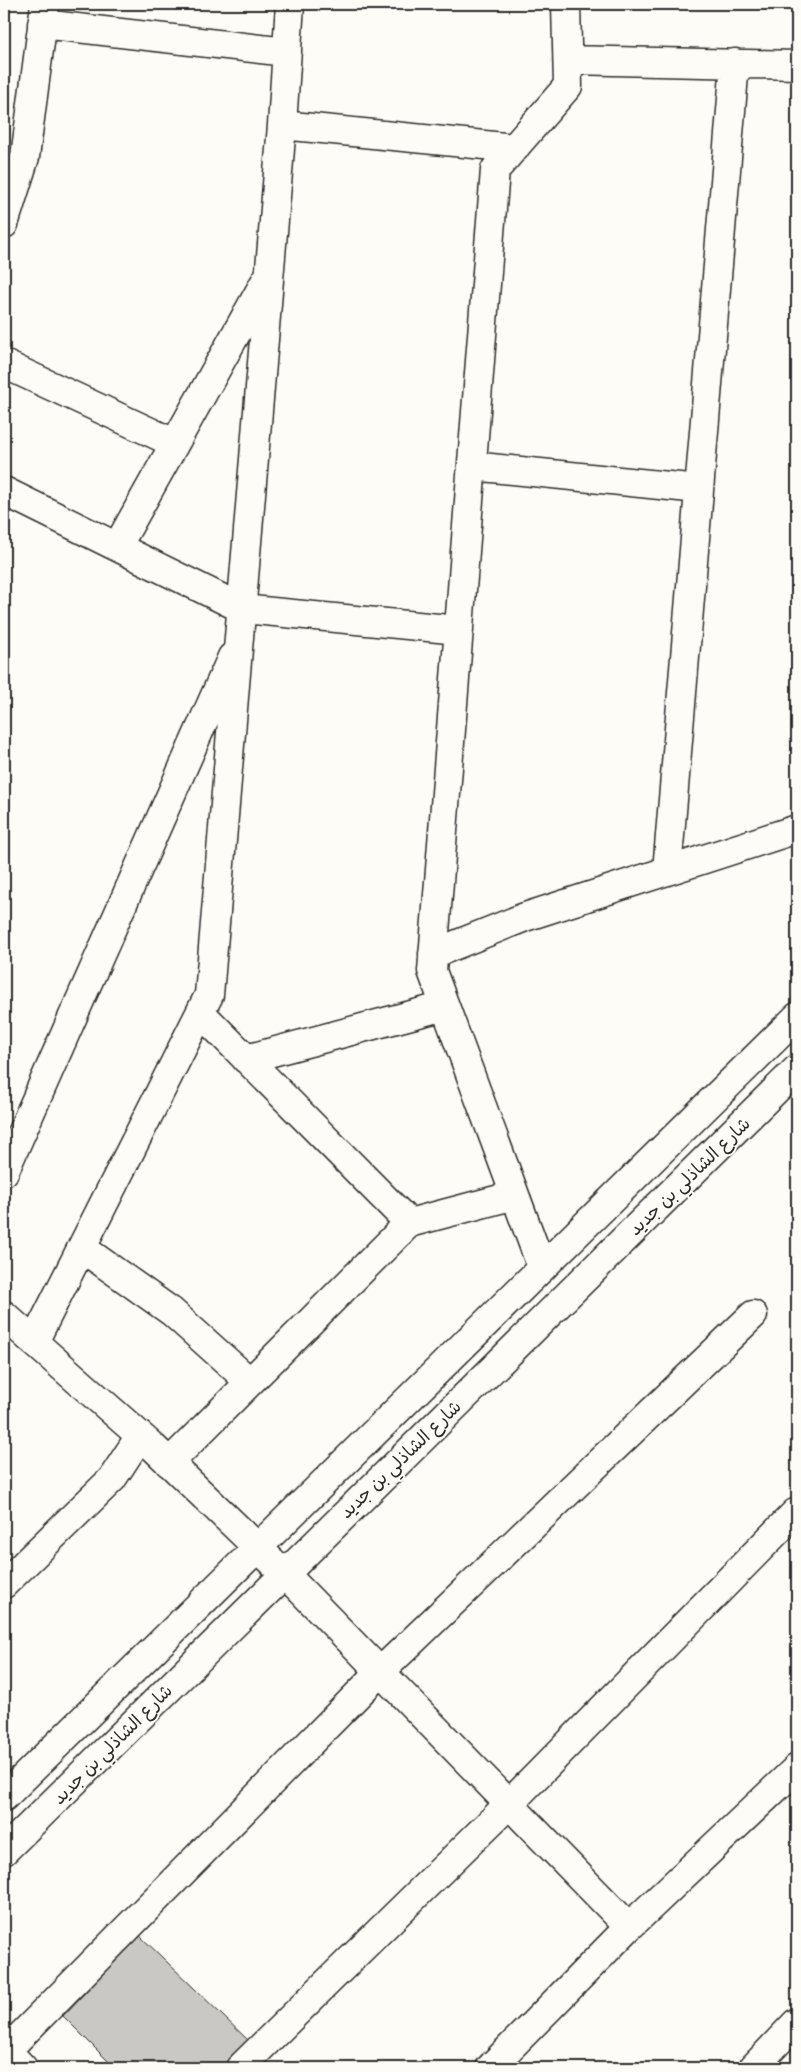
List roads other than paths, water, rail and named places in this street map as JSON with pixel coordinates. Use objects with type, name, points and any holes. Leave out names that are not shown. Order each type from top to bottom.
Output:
[{"type":"street","points":[[34,1342],[209,995],[243,609],[290,4]]},
{"type":"street","points":[[542,1268],[432,971],[495,170],[568,86],[566,4]]},
{"type":"street","points":[[4,224],[25,157],[43,14],[287,52]]},
{"type":"street","points":[[568,60],[797,64]]},
{"type":"street","points":[[667,871],[735,63]]},
{"type":"street","points":[[282,125],[514,148]]},
{"type":"street","points":[[117,548],[270,271]]},
{"type":"street","points":[[4,364],[174,443]]},
{"type":"street","points":[[472,466],[699,489]]},
{"type":"street","points":[[4,491],[243,609],[459,630]]},
{"type":"street","points":[[4,1172],[240,639]]},
{"type":"street","points":[[434,954],[524,916],[797,830]]},
{"type":"street","points":[[246,1059],[445,1006]]},
{"type":"street","points":[[201,1013],[409,1223]]},
{"type":"street","name":"شارع الشاذلي بن جديد","points":[[4,1796],[797,1017]]},
{"type":"street","name":"شارع الشاذلي بن جديد","points":[[4,1851],[797,1069]]},
{"type":"street","points":[[169,1463],[409,1223],[516,1195]]},
{"type":"street","points":[[82,1248],[172,1312],[250,1382]]},
{"type":"street","points":[[4,1315],[140,1436],[284,1573],[629,1927]]},
{"type":"street","points":[[9,2055],[380,1672],[753,1315]]},
{"type":"street","points":[[4,1584],[112,1479],[140,1436]]},
{"type":"street","points":[[240,2068],[509,1804],[795,1513]]},
{"type":"street","points":[[490,2068],[629,1927],[797,1768]]},
{"type":"street","points":[[753,2068],[796,2023]]}]
